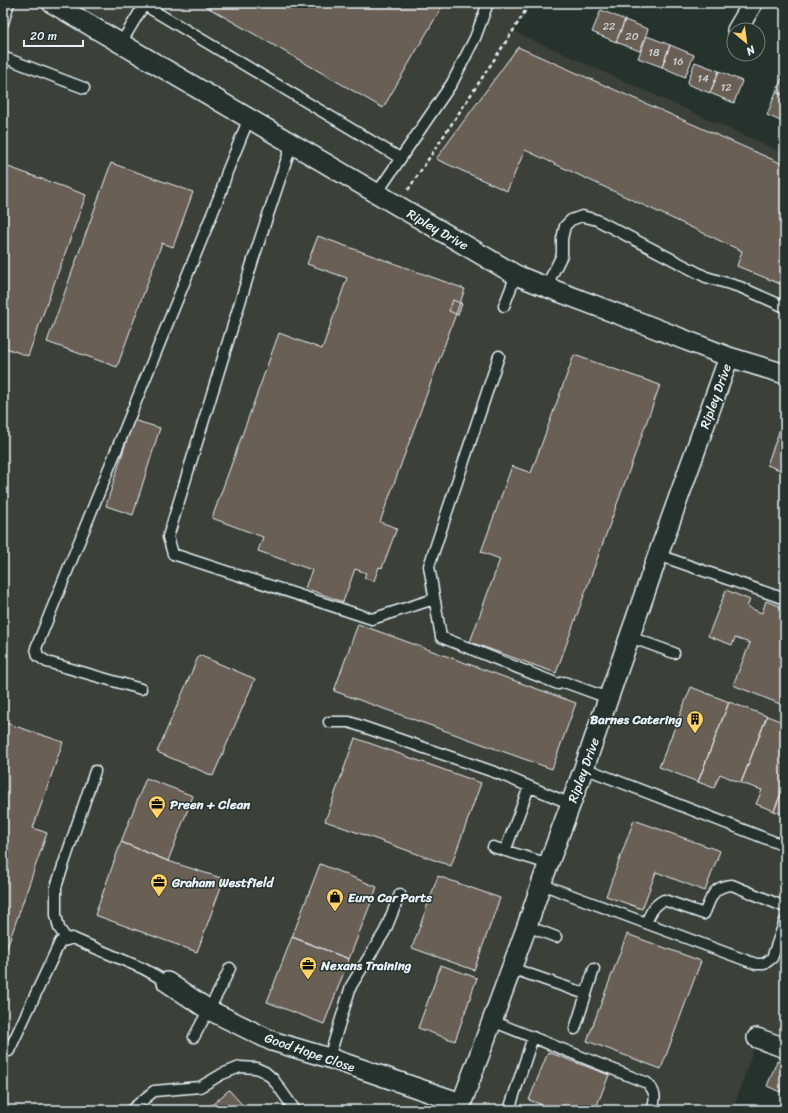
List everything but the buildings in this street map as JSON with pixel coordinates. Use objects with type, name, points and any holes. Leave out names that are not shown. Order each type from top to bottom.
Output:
[{"type":"street","name":"Ripley Drive","points":[[52,3],[516,275],[728,357],[584,768],[460,1106]]},
{"type":"street","points":[[741,22],[752,3]]},
{"type":"street","points":[[728,357],[785,374]]},
{"type":"street","name":"Good Hope Close","points":[[167,982],[209,1010],[272,1041],[329,1058],[460,1106]]},
{"type":"street","points":[[757,1038],[785,1048]]},
{"type":"lane","points":[[3,23],[9,3]]},
{"type":"lane","points":[[377,193],[452,83],[476,38],[488,3]]},
{"type":"lane","points":[[121,43],[145,4],[400,158]]},
{"type":"lane","points":[[3,57],[84,88]]},
{"type":"lane","points":[[141,689],[47,662],[38,656],[36,648],[250,118]]},
{"type":"lane","points":[[292,143],[253,260],[168,537],[173,554],[372,619],[434,599]]},
{"type":"lane","points":[[546,287],[562,255],[562,239],[565,226],[571,220],[582,216],[597,220],[706,277],[740,287],[785,307]]},
{"type":"lane","points":[[504,306],[516,275]]},
{"type":"lane","points":[[499,356],[429,566],[441,637],[558,684],[564,682],[608,698]]},
{"type":"lane","points":[[658,555],[785,599]]},
{"type":"lane","points":[[630,637],[674,653]]},
{"type":"lane","points":[[328,722],[349,722],[497,773],[571,804]]},
{"type":"lane","points":[[584,768],[785,846]]},
{"type":"lane","points":[[67,940],[59,928],[56,915],[56,886],[95,771]]},
{"type":"lane","points":[[505,851],[529,787]]},
{"type":"lane","points":[[494,847],[549,864]]},
{"type":"lane","points":[[541,884],[756,964],[764,964],[772,958],[785,921]]},
{"type":"lane","points":[[646,923],[656,904],[664,900],[704,914],[716,890],[723,886],[732,885],[785,907]]},
{"type":"lane","points":[[329,1058],[351,986],[384,931],[400,894]]},
{"type":"lane","points":[[527,926],[556,937]]},
{"type":"lane","points":[[9,1051],[60,942],[72,938],[144,969],[167,982]]},
{"type":"lane","points":[[194,1037],[230,968]]},
{"type":"lane","points":[[511,968],[586,994]]},
{"type":"lane","points":[[575,1029],[594,969]]},
{"type":"lane","points":[[492,1021],[647,1083],[653,1089],[655,1096],[652,1110]]},
{"type":"lane","points":[[509,1110],[533,1037]]},
{"type":"lane","points":[[131,1110],[154,1092],[200,1087],[222,1074],[240,1067],[256,1068],[265,1072],[295,1110]]},
{"type":"path","points":[[398,206],[530,3]]},
{"type":"shaded area","points":[[3,3],[530,3],[513,31],[785,154],[785,1048],[757,1038],[733,1110],[3,1110]]},
{"type":"place","name":"Barnes Catering","points":[[695,734]]},
{"type":"place","name":"Preen + Clean","points":[[157,819]]},
{"type":"place","name":"Graham Westfield","points":[[159,897]]},
{"type":"place","name":"Euro Car Parts","points":[[335,912]]},
{"type":"place","name":"Nexans Training","points":[[308,980]]}]
